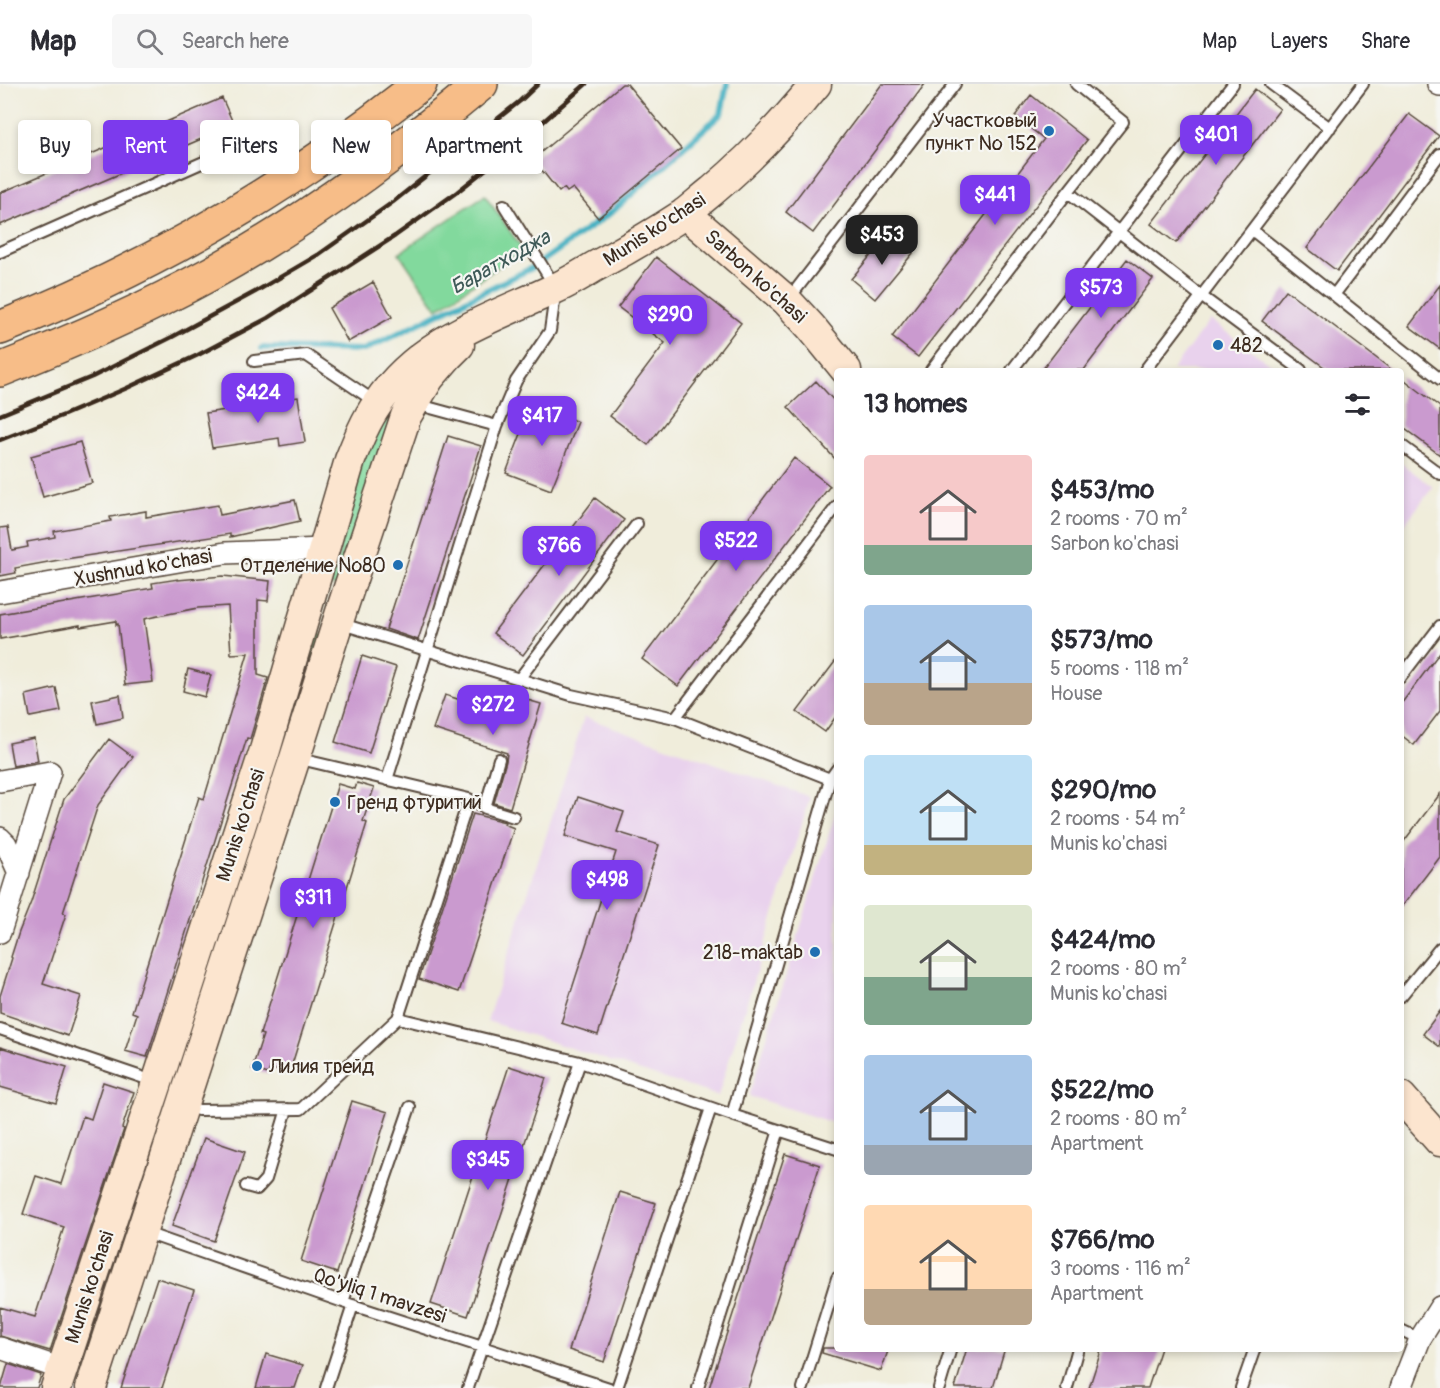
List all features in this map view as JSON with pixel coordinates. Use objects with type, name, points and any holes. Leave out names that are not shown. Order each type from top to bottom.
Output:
[{"type":"highway","points":[[0,328],[101,285],[203,232],[310,165],[366,126],[420,84]]},
{"type":"highway","points":[[0,370],[143,308],[251,250],[389,158],[481,84]]},
{"type":"street","name":"Munis ko'chasi","points":[[59,1379],[265,750],[350,460],[377,403],[410,366],[448,338],[556,288],[622,252],[685,213],[766,142],[816,84]]},
{"type":"street","name":"Sarbon ko'chasi","points":[[685,213],[787,301],[844,368]]},
{"type":"street","name":"Munis ko'chasi","points":[[91,1388],[406,416],[429,378],[448,356],[493,316]]},
{"type":"street","name":"Xushnud ko'chasi","points":[[0,592],[225,553],[323,549]]},
{"type":"street","points":[[309,599],[340,616]]},
{"type":"street","points":[[265,750],[295,758]]},
{"type":"street","points":[[0,782],[50,772],[0,932]]},
{"type":"street","points":[[0,838],[6,844],[19,873]]},
{"type":"street","points":[[1404,1100],[1434,1130]]},
{"type":"street","points":[[1401,1388],[1411,1334],[1440,1307]]},
{"type":"street","points":[[0,1348],[59,1379]]},
{"type":"lane","points":[[787,301],[955,84]]},
{"type":"lane","points":[[933,368],[1123,122],[1076,84]]},
{"type":"lane","points":[[1014,368],[1233,84]]},
{"type":"lane","points":[[1271,84],[1330,128]]},
{"type":"lane","points":[[1147,368],[1363,84]]},
{"type":"lane","points":[[1334,295],[1440,154]]},
{"type":"lane","points":[[0,252],[200,164]]},
{"type":"lane","points":[[1068,192],[1201,296],[1298,368]]},
{"type":"lane","points":[[387,780],[497,426],[516,381],[550,331],[556,288],[504,205]]},
{"type":"lane","points":[[1252,230],[1440,379]]},
{"type":"lane","points":[[254,361],[306,356],[377,403]]},
{"type":"lane","points":[[413,403],[497,426]]},
{"type":"lane","points":[[1404,447],[1440,474]]},
{"type":"lane","points":[[675,718],[834,510]]},
{"type":"lane","points":[[519,679],[637,525]]},
{"type":"lane","points":[[340,616],[427,651],[572,695],[675,718],[830,779]]},
{"type":"lane","points":[[1404,673],[1440,626]]},
{"type":"lane","points":[[295,758],[469,799],[485,808],[514,817]]},
{"type":"lane","points":[[485,808],[500,759]]},
{"type":"lane","points":[[732,1115],[830,779],[834,774]]},
{"type":"lane","points":[[183,1104],[198,1110],[301,1109],[398,1018],[469,799]]},
{"type":"lane","points":[[1404,992],[1440,948]]},
{"type":"lane","points":[[398,1018],[580,1062],[834,1148]]},
{"type":"lane","points":[[0,1029],[157,1083]]},
{"type":"lane","points":[[468,1388],[580,1062]]},
{"type":"lane","points":[[326,1388],[348,1304],[410,1107]]},
{"type":"lane","points":[[617,1388],[711,1108]]},
{"type":"lane","points":[[246,1186],[257,1189],[266,1179],[287,1109]]},
{"type":"lane","points":[[698,1388],[779,1130]]},
{"type":"lane","name":"Qo'yliq 1 mavzesi","points":[[141,1232],[348,1304],[609,1388]]},
{"type":"lane","points":[[803,1388],[834,1288]]},
{"type":"lane","points":[[939,1388],[950,1352]]},
{"type":"lane","points":[[1067,1388],[1077,1352]]},
{"type":"lane","points":[[1241,1388],[1254,1352]]},
{"type":"shaded area","name":"482","points":[[1210,320],[1275,368],[1174,368]]},
{"type":"shaded area","points":[[1404,465],[1433,487],[1404,525]]},
{"type":"shaded area","points":[[584,717],[810,797],[718,1096],[487,1021]]},
{"type":"shaded area","name":"218-maktab","points":[[834,818],[834,1123],[749,1096]]},
{"type":"green space","points":[[485,195],[523,250],[437,309],[399,253]]},
{"type":"green space","points":[[398,400],[341,587],[329,585],[339,557],[339,531],[370,433]]},
{"type":"green space","points":[[312,632],[324,636],[289,746],[277,742]]},
{"type":"building","points":[[622,84],[627,84],[681,149],[598,218],[573,188],[567,192],[564,188],[559,192],[543,172],[543,151]]},
{"type":"building","points":[[882,84],[925,84],[813,233],[786,212]]},
{"type":"building","points":[[1255,89],[1280,109],[1176,243],[1151,224]]},
{"type":"building","points":[[1031,95],[1087,140],[918,357],[892,337],[1044,139],[1015,116]]},
{"type":"building","points":[[222,98],[232,120],[200,120],[200,140],[188,145],[188,120],[171,120]]},
{"type":"building","points":[[1409,114],[1439,136],[1337,271],[1307,248]]},
{"type":"building","points":[[103,149],[103,174],[119,174],[0,225],[0,193],[44,174],[91,174],[91,154]]},
{"type":"building","points":[[889,234],[913,253],[875,299],[851,279]]},
{"type":"building","points":[[656,257],[741,323],[648,445],[610,416],[665,343],[618,307]]},
{"type":"building","points":[[1127,259],[1153,279],[1086,368],[1044,368]]},
{"type":"building","points":[[373,282],[392,317],[348,342],[329,308]]},
{"type":"building","points":[[1440,285],[1440,349],[1409,326]]},
{"type":"building","points":[[1286,290],[1389,368],[1325,368],[1262,321]]},
{"type":"building","points":[[1404,379],[1440,407],[1440,455],[1404,428]]},
{"type":"building","points":[[816,381],[834,401],[834,458],[788,407]]},
{"type":"building","points":[[298,397],[305,442],[280,446],[279,438],[212,448],[206,413]]},
{"type":"building","points":[[532,405],[578,422],[551,490],[506,473]]},
{"type":"building","points":[[448,436],[481,446],[418,640],[386,629]]},
{"type":"building","points":[[80,442],[92,483],[43,497],[31,456]]},
{"type":"building","points":[[794,458],[830,486],[678,686],[642,659]]},
{"type":"building","points":[[595,498],[624,520],[523,655],[493,633]]},
{"type":"building","points":[[295,500],[300,521],[230,537],[230,534],[15,568],[16,573],[0,576],[0,528],[8,527],[12,550],[28,547],[27,542],[55,537],[54,531],[111,521],[110,517],[146,511],[146,517],[218,505],[220,515]]},
{"type":"building","points":[[223,576],[270,581],[268,601],[258,600],[258,675],[268,678],[147,1057],[125,1051],[137,1014],[132,1012],[199,797],[204,799],[248,653],[231,654],[228,606],[198,608],[144,619],[153,682],[125,685],[116,621],[0,639],[0,614],[153,588],[152,583]]},
{"type":"building","points":[[1440,652],[1440,711],[1414,745],[1404,737],[1404,700]]},
{"type":"building","points":[[362,656],[396,667],[369,753],[335,742]]},
{"type":"building","points":[[834,663],[834,719],[825,732],[797,712]]},
{"type":"building","points":[[188,669],[211,675],[205,697],[183,691]]},
{"type":"building","points":[[56,688],[61,711],[30,717],[26,695]]},
{"type":"building","points":[[120,695],[123,718],[97,724],[92,701]]},
{"type":"building","points":[[445,695],[517,718],[524,699],[541,704],[510,808],[494,803],[507,753],[433,729]]},
{"type":"building","points":[[34,738],[38,761],[13,766],[9,743]]},
{"type":"building","points":[[109,739],[133,757],[98,805],[43,984],[81,996],[68,1036],[0,1013],[0,996],[64,799]]},
{"type":"building","points":[[357,783],[374,788],[363,821],[367,823],[289,1074],[270,1068],[268,1074],[252,1069],[263,1035],[260,1034],[338,784],[355,789]]},
{"type":"building","points":[[1440,794],[1440,857],[1404,904],[1404,841]]},
{"type":"building","points":[[578,797],[624,812],[617,832],[659,845],[598,1035],[561,1023],[616,852],[565,836]]},
{"type":"building","points":[[473,814],[505,822],[504,824],[514,828],[459,992],[419,979]]},
{"type":"building","points":[[1440,1011],[1440,1047],[1423,1034]]},
{"type":"building","points":[[0,1047],[67,1067],[56,1103],[0,1087]]},
{"type":"building","points":[[509,1066],[546,1078],[468,1316],[431,1304]]},
{"type":"building","points":[[103,1082],[134,1092],[122,1128],[124,1129],[50,1351],[0,1336],[0,1307],[35,1317],[64,1227],[23,1214],[36,1176],[61,1184],[83,1116],[91,1119]]},
{"type":"building","points":[[352,1101],[388,1112],[337,1273],[301,1261]]},
{"type":"building","points":[[204,1138],[245,1152],[214,1241],[172,1226]]},
{"type":"building","points":[[785,1154],[820,1165],[748,1388],[709,1388]]},
{"type":"building","points":[[620,1192],[656,1203],[604,1362],[569,1350]]},
{"type":"building","points":[[157,1278],[194,1290],[162,1388],[121,1388]]},
{"type":"building","points":[[823,1348],[834,1348],[834,1352],[888,1352],[881,1371],[822,1353]]},
{"type":"building","points":[[966,1352],[1004,1352],[993,1388],[955,1388]]},
{"type":"building","points":[[1101,1352],[1160,1352],[1148,1388],[1089,1388]]},
{"type":"building","points":[[266,1354],[303,1365],[295,1388],[256,1388]]},
{"type":"building","points":[[8,1364],[41,1375],[37,1388],[1,1388]]},
{"type":"waterway","name":"Баратходжа","points":[[262,348],[364,350],[534,267],[613,211],[721,114],[727,84]]},
{"type":"railway","points":[[0,415],[92,377],[172,337],[318,255],[393,202],[520,101],[538,84]]},
{"type":"railway","points":[[0,440],[127,388],[198,355],[268,318],[395,236],[457,192],[520,142],[586,84]]},
{"type":"place","name":"Участковый пункт № 152","points":[[1049,131]]},
{"type":"place","name":"482","points":[[1218,345]]},
{"type":"place","name":"Отделение №80","points":[[398,565]]},
{"type":"place","name":"Гренд фтуритий","points":[[335,802]]},
{"type":"place","name":"218-maktab","points":[[815,952]]},
{"type":"place","name":"Лилия трейд","points":[[257,1066]]}]
